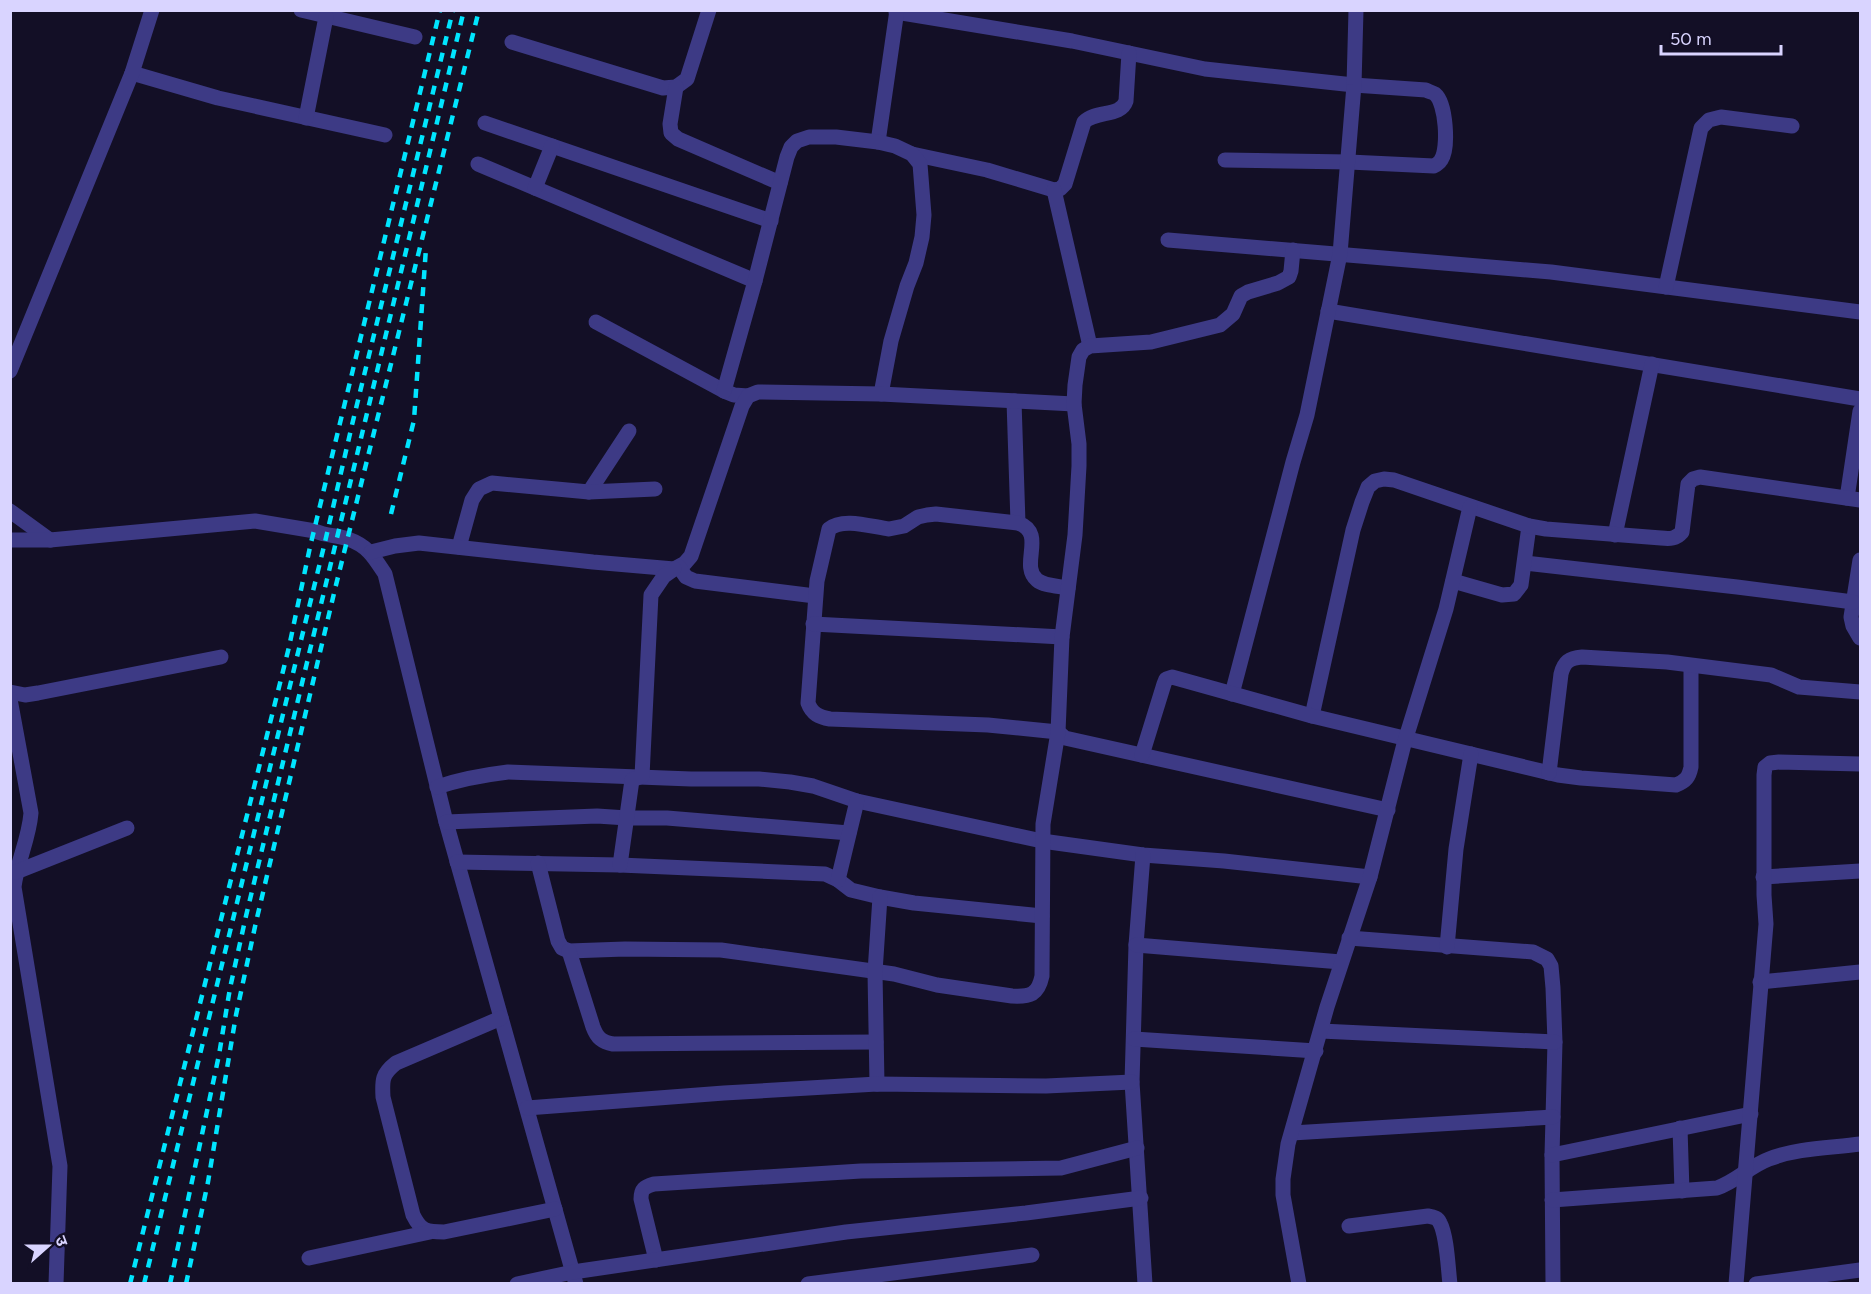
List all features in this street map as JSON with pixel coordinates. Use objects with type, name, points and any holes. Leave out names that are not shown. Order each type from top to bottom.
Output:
[{"type":"street","points":[[10,371],[132,74],[152,10]]},
{"type":"street","points":[[302,10],[415,37]]},
{"type":"street","points":[[512,42],[663,87],[676,87],[687,79],[709,10]]},
{"type":"street","points":[[1232,694],[1307,415],[1340,254],[1349,162],[1356,10]]},
{"type":"street","points":[[878,142],[896,11],[1072,41],[1204,69],[1354,85],[1426,90],[1435,94],[1444,113],[1444,150],[1441,160],[1434,166],[1225,160]]},
{"type":"street","points":[[306,118],[326,16]]},
{"type":"street","points":[[724,391],[787,158],[791,147],[797,141],[809,136],[878,142],[895,146],[912,154],[987,171],[1054,190],[1060,189],[1065,184],[1084,122],[1089,117],[1124,107],[1129,53]]},
{"type":"street","points":[[132,74],[218,98],[385,135]]},
{"type":"street","points":[[676,87],[670,124],[671,133],[678,139],[780,183]]},
{"type":"street","points":[[1666,287],[1701,128],[1709,120],[1721,117],[1792,126]]},
{"type":"street","points":[[485,123],[771,221]]},
{"type":"street","points":[[535,188],[552,146]]},
{"type":"street","points":[[881,394],[891,341],[922,237],[923,182],[920,164],[912,154]]},
{"type":"street","points":[[478,164],[755,281]]},
{"type":"street","points":[[1054,190],[1090,346]]},
{"type":"street","points":[[1168,240],[1551,272],[1860,312]]},
{"type":"street","points":[[538,863],[558,941],[562,948],[569,951],[721,950],[894,974],[937,985],[1024,997],[1033,994],[1040,986],[1042,976],[1043,824],[1058,732],[1062,637],[1075,535],[1079,444],[1074,404],[1079,357],[1083,350],[1090,346],[1151,342],[1220,325],[1233,314],[1241,296],[1289,277],[1293,250]]},
{"type":"street","points":[[1328,311],[1860,399]]},
{"type":"street","points":[[596,322],[734,395],[748,396],[758,392],[881,394],[1074,404]]},
{"type":"street","points":[[1615,535],[1652,364]]},
{"type":"street","points":[[642,776],[651,595],[664,576],[691,556],[742,406],[748,396]]},
{"type":"street","points":[[1014,401],[1018,523]]},
{"type":"street","points":[[1312,716],[1353,530],[1368,487],[1376,481],[1394,480],[1529,526],[1672,539],[1682,532],[1688,484],[1700,477],[1854,499],[1860,411]]},
{"type":"street","points":[[589,492],[628,431]]},
{"type":"street","points":[[459,547],[472,500],[479,489],[492,483],[589,492],[655,489]]},
{"type":"street","points":[[1299,1284],[1283,1195],[1284,1166],[1341,962],[1370,877],[1406,738],[1446,609],[1470,507]]},
{"type":"street","points":[[10,511],[50,540]]},
{"type":"street","points":[[1068,588],[1042,583],[1035,579],[1031,571],[1032,539],[1026,525],[936,514],[918,517],[897,528],[889,529],[835,524],[829,529],[815,596],[808,703],[811,710],[817,715],[830,719],[988,725],[1058,732],[1065,738],[1388,810]]},
{"type":"street","points":[[10,540],[50,540],[255,521],[348,539],[371,552],[385,574],[446,822],[574,1278]]},
{"type":"street","points":[[1453,580],[1502,595],[1514,594],[1521,585],[1529,526]]},
{"type":"street","points":[[371,552],[418,543],[594,562],[676,568],[686,577],[695,580],[815,596]]},
{"type":"street","points":[[1860,560],[1851,617],[1860,638]]},
{"type":"street","points":[[1525,563],[1853,602]]},
{"type":"street","points":[[813,624],[1062,637]]},
{"type":"street","points":[[10,692],[25,695],[38,693],[221,657]]},
{"type":"street","points":[[1549,773],[1561,674],[1564,665],[1572,658],[1614,659],[1771,675],[1799,687],[1860,692]]},
{"type":"street","points":[[1142,755],[1166,680],[1172,677],[1312,716],[1549,773],[1581,778],[1676,785],[1684,782],[1690,776],[1691,666]]},
{"type":"street","points":[[10,699],[31,813],[30,826],[16,872],[14,887],[60,1166],[56,1284]]},
{"type":"street","points":[[1447,946],[1456,849],[1471,754]]},
{"type":"street","points":[[1736,1284],[1766,924],[1763,877],[1765,767],[1770,763],[1779,762],[1860,764]]},
{"type":"street","points":[[437,788],[458,780],[508,772],[759,779],[813,786],[857,801],[1042,841],[1143,855],[1235,862],[1370,877]]},
{"type":"street","points":[[620,865],[632,780],[642,776]]},
{"type":"street","points":[[838,880],[857,801]]},
{"type":"street","points":[[446,822],[597,816],[667,818],[849,834]]},
{"type":"street","points":[[16,872],[127,828]]},
{"type":"street","points":[[1143,855],[1136,945],[1132,1082],[1145,1284]]},
{"type":"street","points":[[457,861],[825,874],[851,890],[880,897],[914,903],[1042,916]]},
{"type":"street","points":[[1763,877],[1860,871]]},
{"type":"street","points":[[877,1084],[875,972],[880,897]]},
{"type":"street","points":[[1349,938],[1533,952],[1547,958],[1551,966],[1555,1042],[1552,1155],[1553,1284]]},
{"type":"street","points":[[1136,945],[1341,962]]},
{"type":"street","points":[[569,951],[593,1027],[596,1035],[603,1042],[625,1044],[876,1041]]},
{"type":"street","points":[[1760,982],[1860,972]]},
{"type":"street","points":[[430,1232],[419,1226],[413,1215],[383,1097],[382,1083],[387,1071],[396,1064],[501,1018]]},
{"type":"street","points":[[1321,1031],[1555,1042]]},
{"type":"street","points":[[1134,1039],[1316,1051]]},
{"type":"street","points":[[527,1108],[877,1084],[1046,1086],[1132,1082]]},
{"type":"street","points":[[1552,1155],[1751,1114]]},
{"type":"street","points":[[1292,1133],[1553,1117]]},
{"type":"street","points":[[1680,1128],[1683,1191]]},
{"type":"street","points":[[1552,1200],[1717,1188],[1730,1183],[1769,1158],[1860,1144]]},
{"type":"street","points":[[656,1260],[640,1199],[641,1191],[654,1184],[861,1171],[1061,1167],[1137,1148]]},
{"type":"street","points":[[517,1284],[574,1278],[656,1260],[846,1232],[1141,1198]]},
{"type":"street","points":[[309,1258],[430,1232],[444,1232],[555,1209]]},
{"type":"street","points":[[1349,1226],[1428,1216],[1436,1218],[1443,1232],[1450,1284]]},
{"type":"street","points":[[808,1284],[906,1277],[1032,1255]]},
{"type":"street","points":[[1756,1284],[1796,1281],[1860,1270]]},
{"type":"railway","points":[[130,1284],[289,647],[310,547],[440,10]]},
{"type":"railway","points":[[144,1284],[453,10]]},
{"type":"railway","points":[[170,1284],[246,916],[464,10]]},
{"type":"railway","points":[[186,1284],[208,1182],[236,1015],[256,922],[335,589],[479,10]]},
{"type":"railway","points":[[391,514],[414,420],[426,248]]}]
